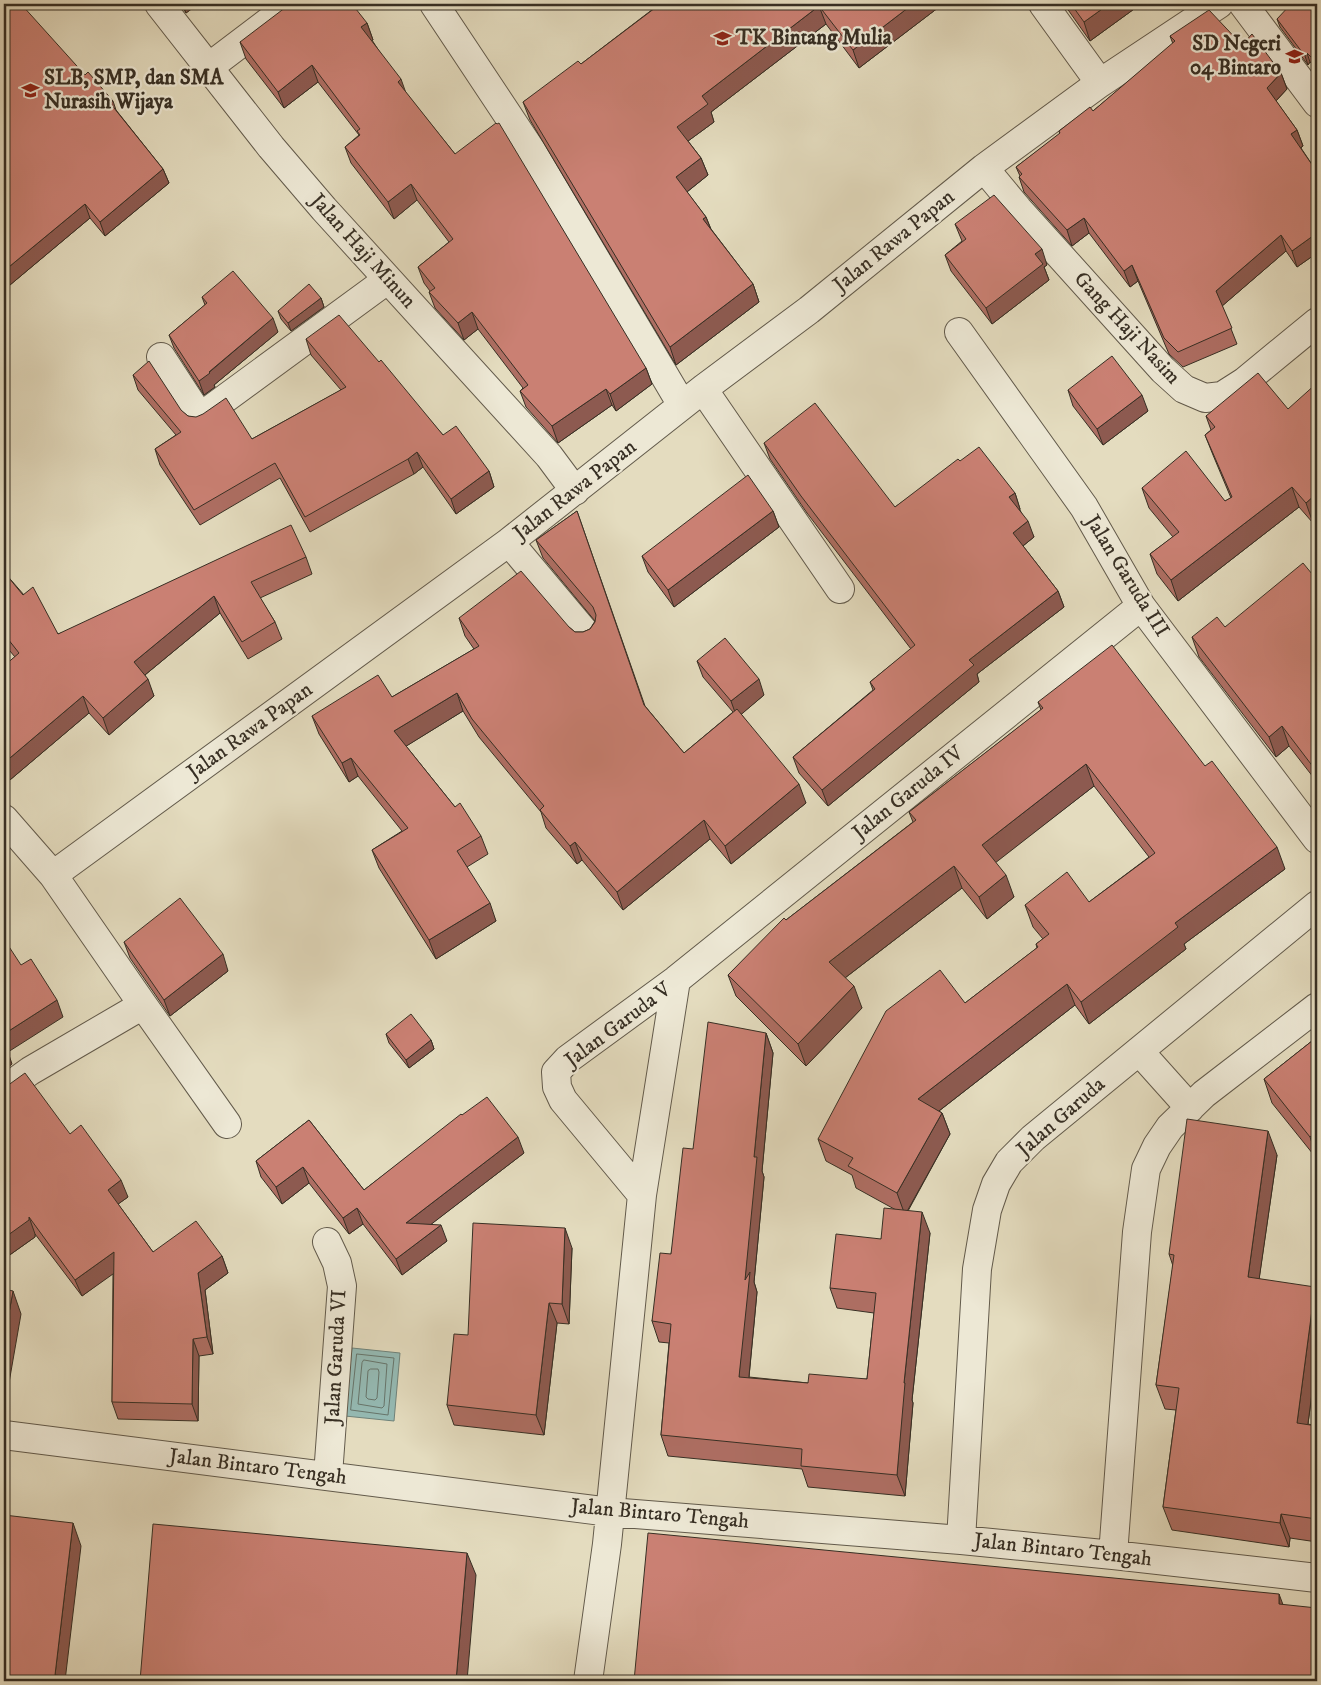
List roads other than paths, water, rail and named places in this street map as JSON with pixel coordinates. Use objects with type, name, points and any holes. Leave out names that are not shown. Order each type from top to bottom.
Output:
[{"type":"street","name":"Jalan Haji Minun","points":[[160,4],[272,147],[388,280],[549,456],[575,492]]},
{"type":"street","points":[[209,67],[292,4]]},
{"type":"street","points":[[434,4],[531,150],[682,405]]},
{"type":"street","points":[[1042,4],[1100,83]]},
{"type":"street","name":"Jalan Rawa Papan","points":[[53,875],[575,492],[682,405],[809,310],[984,168],[1100,83],[1218,4]]},
{"type":"street","points":[[1243,4],[1317,103]]},
{"type":"street","name":"Gang Haji Nasim","points":[[984,168],[1018,209],[1163,370],[1184,389],[1204,398],[1222,396],[1244,382],[1317,322]]},
{"type":"street","points":[[160,357],[200,417],[388,280]]},
{"type":"street","name":"Jalan Garuda III","points":[[959,332],[1084,508],[1141,606],[1317,839]]},
{"type":"street","points":[[703,389],[840,589]]},
{"type":"street","points":[[509,542],[587,635]]},
{"type":"street","name":"Jalan Garuda IV","points":[[676,980],[1141,606]]},
{"type":"street","points":[[4,819],[53,875],[227,1124]]},
{"type":"street","name":"Jalan Garuda","points":[[962,1540],[977,1269],[986,1210],[996,1184],[1009,1162],[1033,1138],[1317,906]]},
{"type":"street","name":"Jalan Garuda V","points":[[588,1681],[610,1512],[642,1195],[676,980]]},
{"type":"street","name":"Jalan Garuda V","points":[[642,1195],[564,1100],[557,1088],[556,1072],[568,1059],[676,980]]},
{"type":"street","points":[[4,1090],[30,1071],[143,1005]]},
{"type":"street","points":[[1113,1554],[1137,1232],[1146,1169],[1157,1146],[1170,1127],[1204,1094],[1317,1007]]},
{"type":"street","points":[[1139,1051],[1190,1108]]},
{"type":"street","name":"Jalan Garuda VI","points":[[327,1242],[337,1263],[342,1286],[328,1475]]},
{"type":"street","name":"Jalan Bintaro Tengah","points":[[4,1435],[610,1512],[1113,1554],[1317,1578]]},
{"type":"water","points":[[352,1348],[400,1353],[394,1421],[345,1416]]},
{"type":"place","name":"TK Bintang Mulia","points":[[722,38]]},
{"type":"place","name":"SD Negeri 04 Bintaro","points":[[1295,56]]},
{"type":"place","name":"SLB, SMP, dan SMA Nurasih Wijaya","points":[[30,90]]}]
